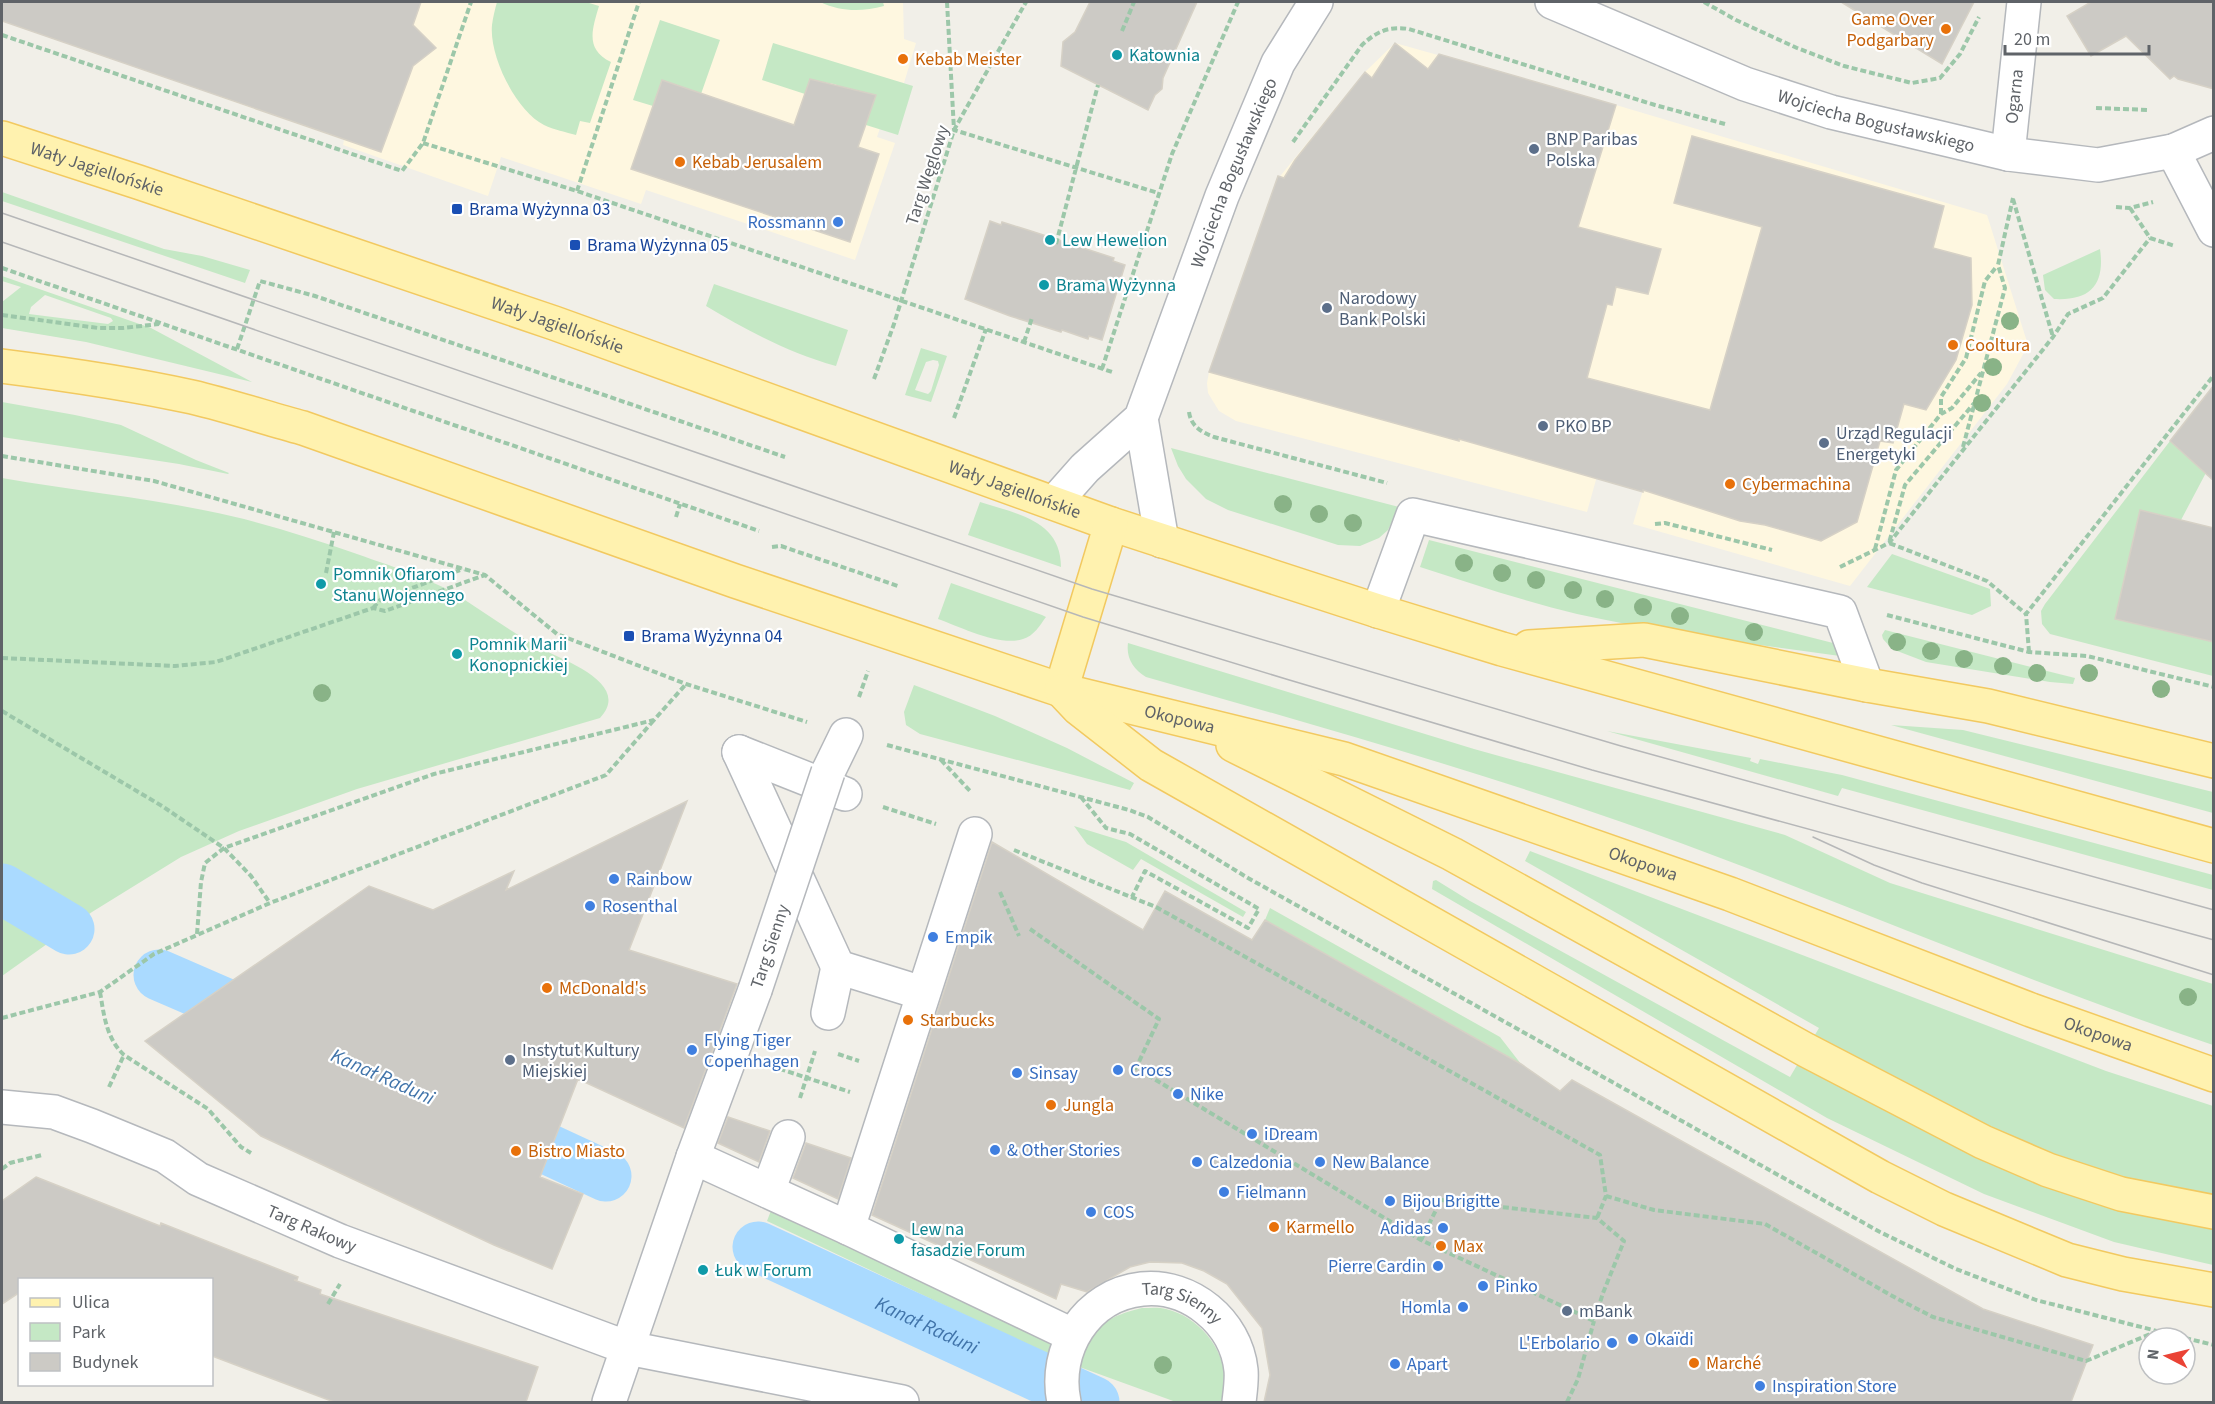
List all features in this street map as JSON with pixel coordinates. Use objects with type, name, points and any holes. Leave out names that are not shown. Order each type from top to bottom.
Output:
[{"type":"main road","name":"Wały Jagiellońskie","points":[[2,138],[543,319],[1111,524]]},
{"type":"main road","points":[[2,366],[126,384],[193,398],[303,428],[735,581],[1061,690],[1078,708],[1151,765],[1880,1177],[1944,1209],[2067,1260],[2123,1275],[2214,1290]]},
{"type":"main road","points":[[1061,690],[1111,524],[1502,649],[2214,846]]},
{"type":"main road","points":[[1502,649],[1644,640],[1867,686],[1988,706],[2214,761]]},
{"type":"main road","name":"Okopowa","points":[[1061,690],[1344,759],[1730,894],[2031,1010],[2214,1075]]},
{"type":"main road","points":[[1178,718],[1452,854],[1806,1050],[1983,1142],[2048,1170],[2121,1194],[2214,1212]]},
{"type":"street","name":"Wojciecha Bogusławskiego","points":[[1054,503],[1085,468],[1141,418],[1222,196],[1278,63],[1316,2]]},
{"type":"street","name":"Wojciecha Bogusławskiego","points":[[1552,2],[1745,84],[1832,112],[2008,154],[2098,165],[2173,151],[2214,133]]},
{"type":"street","name":"Ogarna","points":[[2008,154],[2024,2]]},
{"type":"street","points":[[2173,151],[2214,230]]},
{"type":"street","name":"Wojciecha Bogusławskiego","points":[[1141,418],[1162,541]]},
{"type":"street","points":[[1378,611],[1413,515],[1840,612],[1867,686]]},
{"type":"street","name":"Targ Sienny","points":[[609,1402],[693,1157],[754,990],[837,783],[846,735]]},
{"type":"street","points":[[828,1013],[838,967],[739,753],[837,783]]},
{"type":"street","points":[[848,1228],[966,850]]},
{"type":"street","points":[[838,967],[909,989]]},
{"type":"street","name":"Targ Rakowy","points":[[2,1107],[54,1112],[92,1126],[165,1156],[198,1179],[340,1241],[628,1348]]},
{"type":"street","points":[[768,1191],[788,1137]]},
{"type":"street","points":[[693,1157],[848,1228],[1067,1348],[1061,1387],[1064,1402]]},
{"type":"street","name":"Targ Sienny","points":[[1067,1348],[1090,1312],[1113,1296],[1142,1289],[1170,1291],[1196,1301],[1218,1319],[1234,1343],[1241,1371],[1239,1402]]},
{"type":"street","points":[[628,1348],[898,1402]]},
{"type":"path","points":[[2,35],[402,171],[423,143],[471,2]]},
{"type":"path","points":[[577,192],[639,2]]},
{"type":"path","points":[[947,2],[954,130],[1158,193]]},
{"type":"path","name":"Targ Węglowy","points":[[874,378],[954,130],[1026,2]]},
{"type":"path","points":[[1122,31],[1134,2]]},
{"type":"path","points":[[1102,369],[1158,193],[1187,115],[1238,2]]},
{"type":"path","points":[[1704,2],[1736,20],[1797,48],[1844,66],[1912,83],[1940,78],[1960,54],[1982,8]]},
{"type":"path","points":[[1288,150],[1362,45],[1374,34],[1396,27],[1734,127]]},
{"type":"path","points":[[1056,244],[1098,85]]},
{"type":"path","points":[[2096,108],[2159,111]]},
{"type":"path","points":[[423,143],[577,192],[1112,372]]},
{"type":"path","points":[[1941,414],[1941,397],[1966,358],[1985,280],[1998,265],[2013,198],[2053,337]]},
{"type":"path","points":[[1847,576],[1840,568],[1889,543],[2053,337],[2068,314],[2103,298],[2150,238],[2130,208]]},
{"type":"path","points":[[1962,450],[2005,288],[1998,265]]},
{"type":"path","points":[[2,268],[759,531]]},
{"type":"path","points":[[237,349],[260,281],[315,296],[785,457]]},
{"type":"path","points":[[2,315],[98,328],[123,328],[162,323]]},
{"type":"path","points":[[1024,342],[1032,318]]},
{"type":"path","points":[[954,418],[986,329]]},
{"type":"path","points":[[1875,549],[1896,470],[1941,414],[1952,408],[1983,370]]},
{"type":"path","points":[[2029,652],[2026,614],[2214,375]]},
{"type":"path","points":[[1889,543],[1905,485],[1976,401]]},
{"type":"path","points":[[2,456],[154,481],[485,575],[557,634],[686,684],[846,735],[1080,796],[1148,817],[1300,908],[1880,1232],[1956,1269],[2036,1300],[2137,1326]]},
{"type":"path","points":[[326,573],[334,532]]},
{"type":"path","points":[[1889,543],[1986,581],[2026,614]]},
{"type":"path","points":[[2,658],[175,666],[216,662],[373,608],[380,600],[464,569]]},
{"type":"path","points":[[373,608],[385,611],[485,575]]},
{"type":"path","points":[[1885,615],[2029,652],[2087,656],[2214,687]]},
{"type":"path","points":[[2,1018],[100,992],[154,954],[197,934],[270,903],[606,775],[686,684]]},
{"type":"path","points":[[2,711],[162,806],[224,848],[251,876],[270,903]]},
{"type":"path","points":[[197,934],[201,882],[205,863],[224,848],[434,774],[654,720]]},
{"type":"path","points":[[941,759],[959,778]]},
{"type":"path","points":[[837,783],[947,828],[966,850],[1132,897],[1156,907],[1600,1155],[1606,1197],[1597,1218]]},
{"type":"path","points":[[1080,796],[1106,828],[1130,834],[1259,909],[1248,928],[1145,871],[1132,897]]},
{"type":"path","points":[[1030,929],[1159,1019],[1136,1068],[1421,1240],[1593,1322]]},
{"type":"path","points":[[100,992],[105,1023],[114,1046],[124,1055],[208,1108],[241,1147],[255,1155]]},
{"type":"path","points":[[788,1137],[828,1013]]},
{"type":"path","points":[[769,1065],[856,1094]]},
{"type":"path","points":[[1606,1197],[1654,1210],[1765,1224],[1933,1317],[2086,1361],[2137,1339]]},
{"type":"path","points":[[1421,1240],[1441,1200],[1597,1218],[1624,1240],[1593,1322],[1578,1379],[1567,1402]]},
{"type":"path","points":[[2197,1341],[2214,1345]]},
{"type":"shaded area","points":[[252,2],[903,2],[904,39],[916,43],[904,83],[896,81],[877,137],[895,143],[855,260],[646,190],[641,204],[501,157],[488,196],[343,145],[344,140],[220,97]]},
{"type":"shaded area","points":[[1395,43],[1616,105],[1987,215],[2028,345],[2007,384],[1850,586],[1633,524],[1670,399],[1622,387],[1587,512],[1236,421],[1219,411],[1208,393],[1209,372],[1277,180],[1365,72]]},
{"type":"green space","points":[[497,2],[586,2],[599,6],[594,23],[594,45],[603,57],[611,62],[590,123],[580,121],[576,135],[544,125],[524,108],[514,95],[500,67],[492,38]]},
{"type":"green space","points":[[820,2],[883,2],[884,6],[852,10],[836,8]]},
{"type":"green space","points":[[660,20],[720,40],[701,94],[662,81],[653,106],[633,100]]},
{"type":"green space","points":[[773,43],[913,86],[898,135],[866,125],[857,92],[834,84],[810,80],[805,94],[762,80]]},
{"type":"green space","points":[[2,192],[164,249],[202,256],[250,270],[245,283],[2,201]]},
{"type":"green space","points":[[2100,249],[2100,272],[2093,288],[2078,297],[2067,299],[2054,299],[2045,290],[2043,275]]},
{"type":"green space","points":[[2,276],[151,328],[252,382],[86,342],[2,328],[2,302],[21,287],[2,281]],"holes":[[[45,295],[111,318],[113,321],[108,324],[29,314],[31,307]]]},
{"type":"green space","points":[[714,284],[848,330],[836,366],[802,355],[769,340],[706,306]]},
{"type":"green space","points":[[921,348],[947,356],[931,402],[905,395]],"holes":[[[938,361],[939,365],[931,391],[928,394],[915,390],[926,362]]]},
{"type":"green space","points":[[2,402],[121,425],[229,473],[2,437]]},
{"type":"green space","points":[[2170,441],[2209,467],[2181,520],[2140,510],[2115,619],[2213,642],[2213,676],[2050,634],[2042,624],[2041,611],[2045,604]]},
{"type":"green space","points":[[1171,448],[1399,507],[1388,530],[1379,538],[1360,546],[1338,545],[1228,510],[1206,499],[1186,479]]},
{"type":"green space","points":[[2,478],[227,515],[302,536],[394,567],[449,590],[542,649],[592,675],[602,684],[608,695],[608,706],[600,718],[357,789],[239,831],[181,857],[92,912],[2,976]]},
{"type":"green space","points":[[980,502],[1022,515],[1045,529],[1054,539],[1059,551],[1061,567],[968,535]]},
{"type":"green space","points":[[1429,540],[1837,644],[1840,656],[1642,627],[1537,604],[1420,567]]},
{"type":"green space","points":[[1892,554],[1990,589],[1991,606],[1972,615],[1867,587]]},
{"type":"green space","points":[[951,583],[1046,617],[1030,635],[1014,641],[992,638],[969,631],[938,619]]},
{"type":"green space","points":[[1885,630],[2075,678],[2073,684],[2050,682],[1926,662],[1892,649],[1883,639],[1882,635]]},
{"type":"green space","points":[[1128,643],[1474,749],[1785,835],[1890,883],[2213,984],[2213,1045],[2071,994],[1721,858],[1588,810],[1400,750],[1146,677],[1131,663]]},
{"type":"green space","points":[[914,685],[995,716],[1067,748],[1134,783],[1130,790],[920,734],[906,725],[904,712]]},
{"type":"green space","points":[[1891,725],[1963,730],[2213,792],[2213,813]]},
{"type":"green space","points":[[1607,731],[1751,758],[1750,761],[1758,764],[1760,759],[1842,775],[2213,875],[2213,890],[1842,788],[1838,796]]},
{"type":"green space","points":[[1074,826],[1126,842],[1246,912],[1243,917],[1141,859],[1133,870],[1087,844]]},
{"type":"green space","points":[[1530,851],[2106,1071],[2213,1106],[2213,1265],[2114,1242],[1984,1194],[1827,1118],[1432,889],[1433,881],[1436,880],[1470,901],[1790,1077],[1819,1028],[1525,861]]},
{"type":"green space","points":[[1270,908],[1500,1037],[1521,1064],[1265,920]]},
{"type":"green space","points":[[772,1208],[1055,1341],[1051,1356],[767,1221]]},
{"type":"green space","points":[[1142,1308],[1163,1308],[1180,1314],[1204,1332],[1214,1344],[1224,1372],[1225,1387],[1221,1402],[1176,1402],[1074,1365],[1094,1334],[1107,1321]]},
{"type":"building","points":[[2,2],[421,2],[413,25],[436,48],[413,66],[381,152],[2,21]]},
{"type":"building","name":"Katownia","points":[[1090,2],[1197,2],[1163,78],[1162,89],[1155,95],[1148,110],[1061,66],[1063,42],[1075,32]]},
{"type":"building","points":[[1841,2],[1974,2],[1942,64]]},
{"type":"building","points":[[2091,2],[2214,2],[2214,89],[2174,76],[2170,79],[2126,36],[2091,56],[2067,16]]},
{"type":"building","points":[[1395,43],[1428,69],[1439,54],[1616,105],[1578,227],[1661,249],[1648,294],[1616,287],[1612,305],[1607,304],[1587,378],[1710,410],[1762,227],[1674,203],[1692,136],[1944,206],[1933,248],[1971,258],[1972,305],[1956,360],[1926,410],[1904,404],[1893,443],[1880,441],[1857,522],[1821,541],[1765,525],[1740,521],[1643,490],[1643,492],[1459,439],[1459,441],[1209,372],[1278,176],[1284,178],[1295,160],[1365,72],[1372,78]]},
{"type":"building","points":[[810,79],[876,95],[858,147],[879,154],[850,242],[631,169],[662,80],[794,125]]},
{"type":"building","name":"Brama Wyżynna","points":[[990,221],[1001,225],[1002,222],[1114,258],[1113,261],[1125,265],[1102,340],[1089,336],[1088,339],[1062,330],[1061,332],[965,299]]},
{"type":"building","points":[[2214,385],[2214,481],[2170,441]]},
{"type":"building","points":[[2140,510],[2214,528],[2214,642],[2115,619]]},
{"type":"building","points":[[687,801],[629,950],[737,984],[684,1128],[578,1079],[540,1177],[583,1194],[552,1269],[494,1245],[261,1136],[145,1041],[369,886],[433,910],[514,871],[506,890]]},
{"type":"building","points":[[992,842],[1143,930],[1165,891],[1252,940],[1265,920],[1521,1064],[1560,1091],[1572,1080],[1983,1309],[2093,1345],[2071,1402],[1264,1402],[1270,1375],[1262,1328],[1227,1284],[1204,1271],[1182,1263],[1150,1262],[1130,1267],[1087,1292],[1061,1284],[1056,1299],[872,1215]]},
{"type":"building","points":[[728,1117],[770,1131],[759,1162],[718,1143]]},
{"type":"building","points":[[806,1143],[851,1158],[838,1199],[793,1178]]},
{"type":"building","points":[[36,1177],[298,1277],[294,1280],[321,1290],[320,1294],[538,1367],[526,1402],[334,1402],[213,1356],[213,1278],[18,1278],[18,1293],[2,1304],[2,1201]]},
{"type":"waterway","name":"Kanał Raduni","points":[[2,889],[69,929]]},
{"type":"waterway","name":"Kanał Raduni","points":[[159,975],[272,1024]]},
{"type":"waterway","name":"Kanał Raduni","points":[[487,1121],[606,1176]]},
{"type":"waterway","name":"Kanał Raduni","points":[[758,1247],[1094,1402]]},
{"type":"tram line","points":[[2,213],[1092,589],[1621,746],[2214,910]]},
{"type":"tram line","points":[[2,242],[1083,617],[1592,770],[2214,940]]},
{"type":"tram line","points":[[1813,837],[1874,865],[1922,883],[2214,975]]},
{"type":"place","name":"Game Over Podgarbary","points":[[1946,29]]},
{"type":"place","name":"Katownia","points":[[1117,55]]},
{"type":"place","name":"Kebab Meister","points":[[903,59]]},
{"type":"place","name":"BNP Paribas Polska","points":[[1534,149]]},
{"type":"place","name":"Kebab Jerusalem","points":[[680,162]]},
{"type":"place","name":"Brama Wyżynna 03","points":[[457,209]]},
{"type":"place","name":"Rossmann","points":[[838,222]]},
{"type":"place","name":"Lew Hewelion","points":[[1050,240]]},
{"type":"place","name":"Brama Wyżynna 05","points":[[575,245]]},
{"type":"place","name":"Brama Wyżynna","points":[[1044,285]]},
{"type":"place","name":"Narodowy Bank Polski","points":[[1327,308]]},
{"type":"place","name":"Cooltura","points":[[1953,345]]},
{"type":"place","name":"PKO BP","points":[[1543,426]]},
{"type":"place","name":"Urząd Regulacji Energetyki","points":[[1824,443]]},
{"type":"place","name":"Cybermachina","points":[[1730,484]]},
{"type":"place","name":"Pomnik Ofiarom Stanu Wojennego","points":[[321,584]]},
{"type":"place","name":"Brama Wyżynna 04","points":[[629,636]]},
{"type":"place","name":"Pomnik Marii Konopnickiej","points":[[457,654]]},
{"type":"place","name":"Rainbow","points":[[614,879]]},
{"type":"place","name":"Rosenthal","points":[[590,906]]},
{"type":"place","name":"Empik","points":[[933,937]]},
{"type":"place","name":"McDonald's","points":[[547,988]]},
{"type":"place","name":"Starbucks","points":[[908,1020]]},
{"type":"place","name":"Flying Tiger Copenhagen","points":[[692,1050]]},
{"type":"place","name":"Instytut Kultury Miejskiej","points":[[510,1060]]},
{"type":"place","name":"Crocs","points":[[1118,1070]]},
{"type":"place","name":"Sinsay","points":[[1017,1073]]},
{"type":"place","name":"Nike","points":[[1178,1094]]},
{"type":"place","name":"Jungla","points":[[1051,1105]]},
{"type":"place","name":"iDream","points":[[1252,1134]]},
{"type":"place","name":"& Other Stories","points":[[995,1150]]},
{"type":"place","name":"Bistro Miasto","points":[[516,1151]]},
{"type":"place","name":"Calzedonia","points":[[1197,1162]]},
{"type":"place","name":"New Balance","points":[[1320,1162]]},
{"type":"place","name":"Fielmann","points":[[1224,1192]]},
{"type":"place","name":"Bijou Brigitte","points":[[1390,1201]]},
{"type":"place","name":"COS","points":[[1091,1212]]},
{"type":"place","name":"Karmello","points":[[1274,1227]]},
{"type":"place","name":"Adidas","points":[[1443,1228]]},
{"type":"place","name":"Lew na fasadzie Forum","points":[[899,1239]]},
{"type":"place","name":"Max","points":[[1441,1246]]},
{"type":"place","name":"Pierre Cardin","points":[[1438,1266]]},
{"type":"place","name":"Łuk w Forum","points":[[703,1270]]},
{"type":"place","name":"Pinko","points":[[1483,1286]]},
{"type":"place","name":"Homla","points":[[1463,1307]]},
{"type":"place","name":"mBank","points":[[1567,1311]]},
{"type":"place","name":"Okaïdi","points":[[1633,1339]]},
{"type":"place","name":"L'Erbolario","points":[[1612,1343]]},
{"type":"place","name":"Marché","points":[[1694,1363]]},
{"type":"place","name":"Apart","points":[[1395,1364]]},
{"type":"place","name":"Inspiration Store","points":[[1760,1386]]}]
